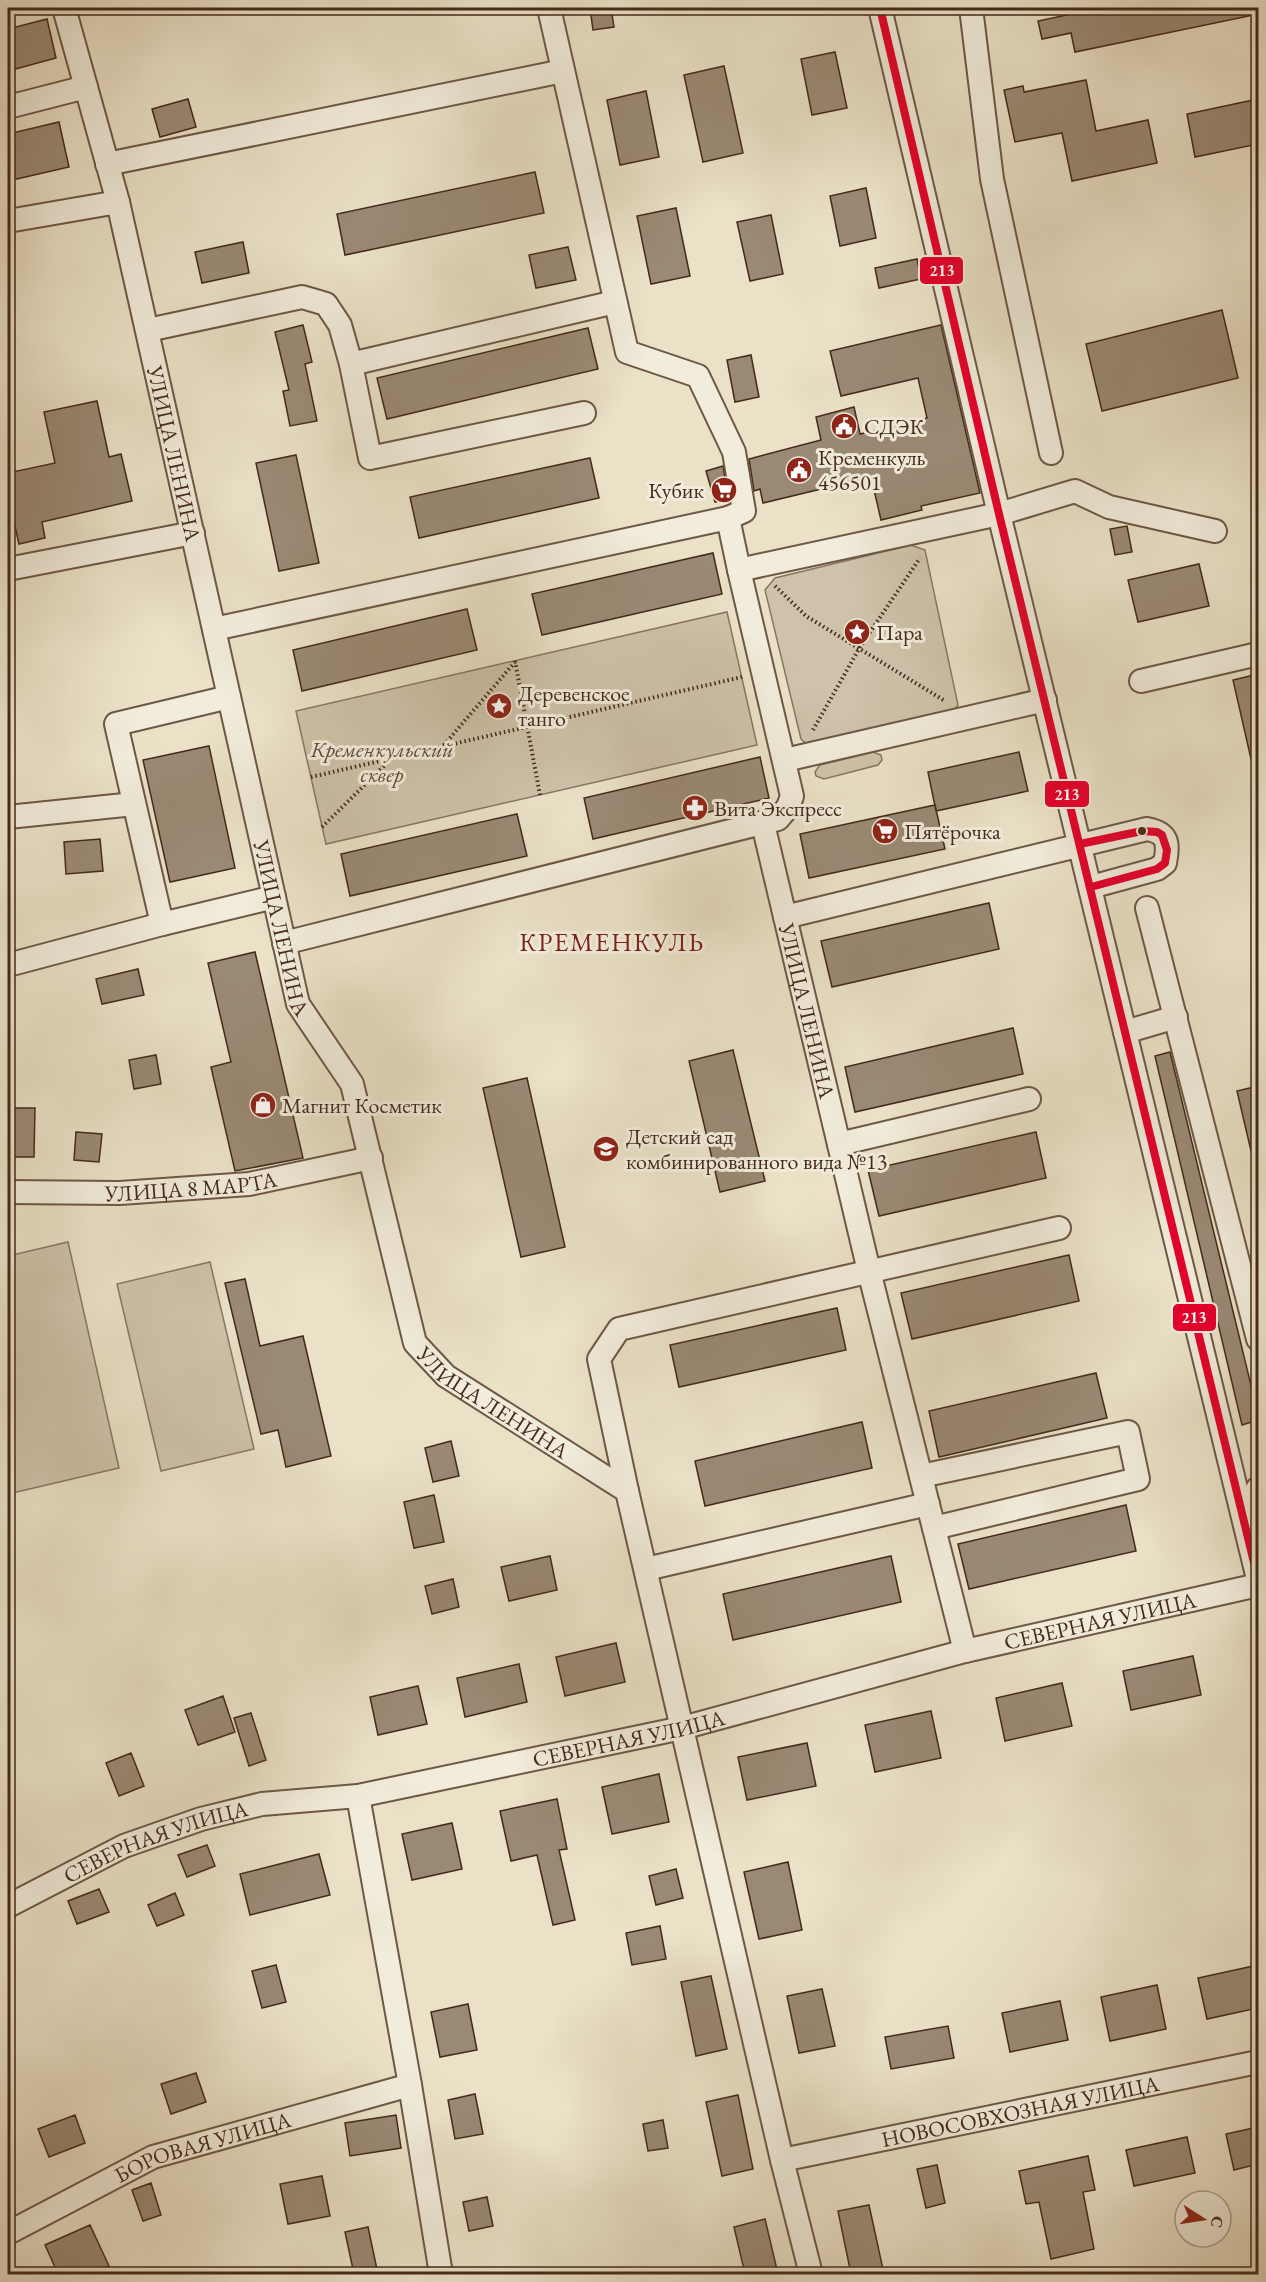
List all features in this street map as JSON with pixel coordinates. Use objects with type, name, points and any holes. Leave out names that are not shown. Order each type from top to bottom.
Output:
[{"type":"street","name":"УЛИЦА ЛЕНИНА","points":[[64,8],[118,202],[298,1004],[352,1084],[415,1343],[446,1376],[627,1491]]},
{"type":"street","points":[[214,629],[728,518],[744,510],[734,452],[698,376],[627,352],[549,8]]},
{"type":"street","points":[[880,8],[999,514],[1125,1032],[1251,1512],[1258,1579]]},
{"type":"street","points":[[971,8],[992,179],[1051,453]]},
{"type":"street","points":[[107,164],[564,70]]},
{"type":"street","points":[[8,107],[86,87]]},
{"type":"street","points":[[8,220],[118,202]]},
{"type":"street","points":[[148,330],[302,297],[326,304],[340,325],[351,364],[370,458],[584,413]]},
{"type":"street","points":[[351,364],[615,302]]},
{"type":"street","points":[[739,570],[999,514],[1075,491],[1109,507],[1215,531]]},
{"type":"street","points":[[284,943],[778,819],[788,807],[792,796],[728,518]]},
{"type":"street","points":[[8,569],[193,533]]},
{"type":"street","points":[[1141,681],[1258,654]]},
{"type":"street","points":[[162,924],[116,724],[229,697]]},
{"type":"street","points":[[785,760],[1045,700]]},
{"type":"street","points":[[8,817],[134,804]]},
{"type":"street","name":"УЛИЦА ЛЕНИНА","points":[[763,824],[869,1271],[965,1651]]},
{"type":"street","points":[[785,917],[1147,829],[1158,831],[1165,838],[1168,850],[1165,863],[1157,869],[1090,888]]},
{"type":"street","points":[[8,966],[162,924],[274,897]]},
{"type":"street","points":[[1148,908],[1258,1339]]},
{"type":"street","points":[[1125,1032],[1176,1017]]},
{"type":"street","points":[[839,1144],[1029,1099]]},
{"type":"street","name":"УЛИЦА 8 МАРТА","points":[[8,1192],[120,1193],[249,1184],[371,1158]]},
{"type":"street","points":[[811,2274],[782,2160],[627,1491],[599,1359],[620,1329],[1059,1228]]},
{"type":"street","points":[[921,1476],[1128,1432],[1138,1479],[934,1527]]},
{"type":"street","points":[[1251,1512],[1258,1488]]},
{"type":"street","points":[[646,1569],[928,1504]]},
{"type":"street","name":"СЕВЕРНАЯ УЛИЦА","points":[[8,1906],[124,1846],[201,1819],[262,1804],[358,1797],[682,1728],[965,1651],[1258,1586]]},
{"type":"street","points":[[358,1797],[410,2085],[441,2274]]},
{"type":"street","name":"НОВОСОВХОЗНАЯ УЛИЦА","points":[[782,2160],[1258,2062]]},
{"type":"street","name":"БОРОВАЯ УЛИЦА","points":[[8,2233],[153,2157],[410,2085]]},
{"type":"path","points":[[808,739],[860,647],[920,558]]},
{"type":"path","points":[[775,586],[806,616],[954,706]]},
{"type":"path","points":[[442,747],[515,661],[540,795]]},
{"type":"path","points":[[311,777],[742,677]]},
{"type":"path","points":[[322,827],[392,759]]},
{"type":"green space","points":[[911,545],[925,550],[958,705],[949,716],[811,748],[801,739],[765,590],[775,578]]},
{"type":"green space","name":"Кременкульский сквер","points":[[727,612],[757,745],[326,844],[296,711]]},
{"type":"green space","points":[[873,752],[881,755],[882,760],[878,765],[824,779],[816,776],[815,772],[820,765]]},
{"type":"green space","points":[[68,1242],[119,1468],[8,1494],[8,1256]]},
{"type":"green space","points":[[210,1262],[254,1449],[161,1471],[117,1284]]},
{"type":"building","points":[[590,8],[611,8],[614,27],[593,30]]},
{"type":"building","points":[[1066,8],[1248,8],[1249,16],[1075,52],[1071,33],[1042,39],[1038,21],[1067,15]]},
{"type":"building","points":[[47,19],[56,58],[8,71],[8,29]]},
{"type":"building","points":[[835,52],[847,108],[812,115],[801,59]]},
{"type":"building","points":[[724,66],[743,153],[703,162],[684,75]]},
{"type":"building","points":[[1086,80],[1096,131],[1148,120],[1157,163],[1072,181],[1062,133],[1015,142],[1004,90],[1023,86],[1024,92]]},
{"type":"building","points":[[646,91],[659,157],[620,165],[607,100]]},
{"type":"building","points":[[188,99],[196,127],[160,137],[152,109]]},
{"type":"building","points":[[1258,99],[1258,144],[1195,157],[1187,114]]},
{"type":"building","points":[[59,122],[69,167],[8,181],[8,134]]},
{"type":"building","points":[[535,172],[544,213],[345,255],[337,214]]},
{"type":"building","points":[[866,188],[876,238],[840,246],[830,196]]},
{"type":"building","points":[[676,208],[690,276],[651,284],[637,216]]},
{"type":"building","points":[[771,215],[783,274],[750,281],[737,222]]},
{"type":"building","points":[[243,242],[249,273],[202,283],[195,252]]},
{"type":"building","points":[[568,247],[576,280],[536,288],[529,255]]},
{"type":"building","points":[[917,259],[921,279],[879,288],[875,268]]},
{"type":"building","points":[[1222,310],[1238,378],[1102,411],[1086,344]]},
{"type":"building","points":[[303,325],[312,362],[305,364],[317,421],[290,426],[283,391],[289,390],[275,332]]},
{"type":"building","points":[[941,325],[980,493],[921,506],[922,510],[881,520],[871,477],[763,503],[760,489],[754,491],[749,459],[821,440],[816,417],[854,407],[860,434],[927,418],[918,378],[841,396],[830,351]]},
{"type":"building","points":[[588,328],[598,369],[387,419],[377,378]]},
{"type":"building","points":[[751,355],[759,397],[735,402],[727,360]]},
{"type":"building","points":[[97,401],[109,457],[121,454],[132,501],[42,522],[45,538],[19,544],[14,522],[8,524],[8,473],[55,463],[44,412]]},
{"type":"building","points":[[296,455],[319,563],[279,571],[256,463]]},
{"type":"building","points":[[590,458],[599,498],[419,538],[410,497]]},
{"type":"building","points":[[723,466],[728,499],[715,502],[706,471]]},
{"type":"building","points":[[1127,526],[1132,552],[1115,555],[1110,529]]},
{"type":"building","points":[[713,553],[722,594],[542,635],[532,594]]},
{"type":"building","points":[[1199,564],[1209,606],[1138,622],[1128,580]]},
{"type":"building","points":[[467,609],[477,650],[302,691],[293,650]]},
{"type":"building","points":[[1258,674],[1258,758],[1251,759],[1233,680]]},
{"type":"building","points":[[209,746],[235,868],[170,882],[143,760]]},
{"type":"building","points":[[1019,752],[1028,791],[936,811],[928,772]]},
{"type":"building","points":[[760,757],[769,798],[593,839],[584,798]]},
{"type":"building","points":[[935,805],[945,849],[809,878],[800,834]]},
{"type":"building","points":[[517,814],[527,856],[350,896],[341,854]]},
{"type":"building","points":[[100,839],[103,871],[66,874],[64,842]]},
{"type":"building","points":[[989,903],[999,949],[832,987],[821,941]]},
{"type":"building","points":[[255,952],[303,1158],[235,1171],[211,1067],[231,1062],[208,963]]},
{"type":"building","points":[[138,969],[144,995],[102,1004],[96,979]]},
{"type":"building","points":[[1013,1028],[1023,1074],[855,1112],[845,1067]]},
{"type":"building","points":[[733,1050],[765,1181],[720,1192],[689,1061]]},
{"type":"building","points":[[1170,1052],[1258,1414],[1258,1420],[1242,1425],[1155,1056]]},
{"type":"building","points":[[156,1055],[161,1084],[134,1089],[129,1060]]},
{"type":"building","points":[[527,1078],[565,1247],[521,1257],[483,1088]]},
{"type":"building","points":[[1258,1086],[1258,1150],[1251,1151],[1237,1091]]},
{"type":"building","points":[[8,1108],[35,1108],[34,1157],[8,1157]]},
{"type":"building","points":[[76,1132],[102,1134],[99,1162],[74,1160]]},
{"type":"building","points":[[1036,1132],[1046,1178],[879,1216],[868,1170]]},
{"type":"building","points":[[1069,1255],[1079,1301],[912,1339],[901,1293]]},
{"type":"building","points":[[245,1279],[260,1346],[303,1336],[331,1456],[286,1467],[278,1430],[261,1434],[225,1283]]},
{"type":"building","points":[[837,1308],[846,1350],[679,1387],[670,1345]]},
{"type":"building","points":[[1096,1373],[1107,1418],[939,1457],[929,1411]]},
{"type":"building","points":[[862,1422],[872,1468],[705,1506],[695,1461]]},
{"type":"building","points":[[451,1441],[459,1476],[433,1482],[425,1448]]},
{"type":"building","points":[[434,1495],[444,1542],[414,1548],[404,1502]]},
{"type":"building","points":[[1126,1505],[1136,1551],[969,1589],[958,1544]]},
{"type":"building","points":[[550,1556],[557,1590],[509,1601],[501,1567]]},
{"type":"building","points":[[891,1556],[901,1602],[733,1640],[723,1594]]},
{"type":"building","points":[[453,1579],[459,1607],[432,1614],[425,1586]]},
{"type":"building","points":[[616,1643],[625,1682],[565,1696],[556,1657]]},
{"type":"building","points":[[1193,1656],[1201,1695],[1131,1710],[1123,1671]]},
{"type":"building","points":[[519,1664],[527,1702],[465,1717],[457,1678]]},
{"type":"building","points":[[1062,1683],[1072,1726],[1005,1741],[996,1698]]},
{"type":"building","points":[[418,1686],[427,1724],[378,1735],[370,1697]]},
{"type":"building","points":[[223,1696],[235,1732],[198,1745],[185,1710]]},
{"type":"building","points":[[931,1711],[941,1758],[875,1772],[865,1725]]},
{"type":"building","points":[[251,1713],[266,1760],[249,1766],[234,1718]]},
{"type":"building","points":[[807,1743],[816,1786],[747,1800],[738,1757]]},
{"type":"building","points":[[131,1753],[144,1786],[119,1796],[106,1763]]},
{"type":"building","points":[[659,1774],[669,1822],[612,1834],[602,1787]]},
{"type":"building","points":[[557,1799],[567,1849],[559,1850],[575,1920],[553,1925],[537,1855],[511,1861],[500,1811]]},
{"type":"building","points":[[452,1823],[462,1869],[412,1880],[402,1834]]},
{"type":"building","points":[[207,1845],[215,1866],[187,1877],[178,1855]]},
{"type":"building","points":[[319,1854],[330,1895],[250,1915],[240,1874]]},
{"type":"building","points":[[788,1862],[802,1930],[759,1939],[744,1872]]},
{"type":"building","points":[[676,1869],[683,1898],[656,1905],[649,1876]]},
{"type":"building","points":[[99,1889],[109,1912],[77,1924],[68,1901]]},
{"type":"building","points":[[175,1893],[184,1915],[157,1926],[148,1905]]},
{"type":"building","points":[[660,1926],[666,1959],[632,1965],[626,1933]]},
{"type":"building","points":[[276,1965],[286,2002],[262,2008],[252,1971]]},
{"type":"building","points":[[1258,1965],[1258,2008],[1207,2019],[1198,1978]]},
{"type":"building","points":[[711,1976],[727,2049],[696,2056],[681,1982]]},
{"type":"building","points":[[1157,1985],[1166,2029],[1110,2041],[1101,1997]]},
{"type":"building","points":[[822,1989],[835,2046],[799,2053],[787,1996]]},
{"type":"building","points":[[1060,2001],[1068,2040],[1010,2052],[1002,2013]]},
{"type":"building","points":[[468,2004],[477,2050],[440,2057],[431,2012]]},
{"type":"building","points":[[948,2026],[954,2058],[891,2069],[885,2037]]},
{"type":"building","points":[[196,2073],[206,2102],[171,2114],[161,2084]]},
{"type":"building","points":[[475,2094],[483,2134],[455,2139],[448,2100]]},
{"type":"building","points":[[738,2095],[753,2169],[722,2176],[706,2102]]},
{"type":"building","points":[[75,2115],[85,2143],[49,2157],[38,2129]]},
{"type":"building","points":[[396,2115],[401,2148],[350,2156],[345,2123]]},
{"type":"building","points":[[663,2120],[668,2148],[648,2151],[643,2124]]},
{"type":"building","points":[[1258,2127],[1258,2164],[1234,2170],[1226,2134]]},
{"type":"building","points":[[1187,2137],[1195,2173],[1134,2186],[1126,2150]]},
{"type":"building","points":[[1088,2156],[1095,2190],[1083,2192],[1094,2249],[1051,2259],[1039,2202],[1026,2204],[1019,2171]]},
{"type":"building","points":[[937,2165],[945,2203],[926,2208],[917,2169]]},
{"type":"building","points":[[322,2176],[330,2216],[288,2224],[280,2184]]},
{"type":"building","points":[[151,2183],[161,2215],[143,2221],[132,2190]]},
{"type":"building","points":[[487,2197],[493,2226],[469,2231],[463,2202]]},
{"type":"building","points":[[869,2205],[884,2274],[851,2274],[838,2211]]},
{"type":"building","points":[[765,2219],[778,2274],[745,2274],[734,2227]]},
{"type":"building","points":[[90,2225],[109,2266],[90,2274],[58,2274],[45,2245]]},
{"type":"building","points":[[368,2227],[378,2274],[354,2274],[345,2232]]},
{"type":"transit line","name":"213","points":[[880,8],[999,514],[1258,1579]]},
{"type":"transit line","name":"213","points":[[1080,844],[1142,831],[1157,832],[1162,835],[1167,850],[1165,863],[1157,869],[1091,887]]},
{"type":"place","name":"СДЭК","points":[[844,426]]},
{"type":"place","name":"Кременкуль 456501","points":[[799,470]]},
{"type":"place","name":"Кубик","points":[[724,490]]},
{"type":"place","name":"Пара","points":[[857,632]]},
{"type":"place","name":"Деревенское танго","points":[[499,706]]},
{"type":"place","name":"Вита Экспресс","points":[[695,808]]},
{"type":"place","name":"Пятёрочка","points":[[885,831]]},
{"type":"place","name":"Магнит Косметик","points":[[263,1105]]},
{"type":"place","name":"Детский сад комбинированного вида №13","points":[[606,1149]]},
{"type":"district","name":"КРЕМЕНКУЛЬ","points":[[612,942]]}]
